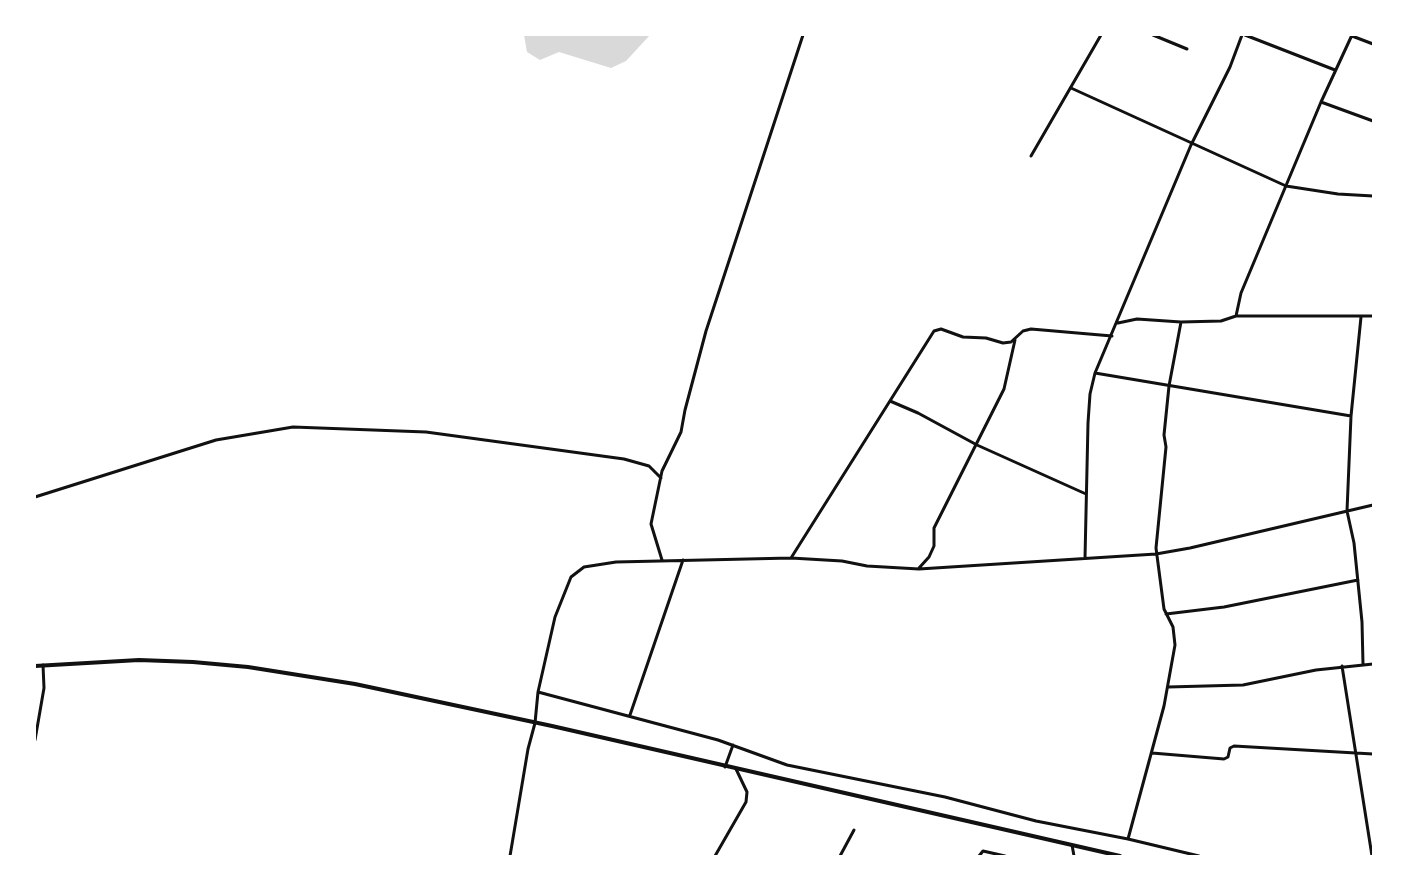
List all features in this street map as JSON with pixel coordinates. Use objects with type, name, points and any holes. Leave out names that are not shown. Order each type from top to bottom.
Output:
[{"type":"street","points":[[662,560],[651,524],[665,461],[681,432],[706,331],[803,35]]},
{"type":"street","points":[[1031,156],[1101,35]]},
{"type":"street","points":[[1152,35],[1187,50]]},
{"type":"street","points":[[1085,558],[1090,394],[1095,373],[1191,145],[1244,35],[1335,70]]},
{"type":"street","points":[[1236,316],[1241,293],[1321,102],[1352,36],[1373,44]]},
{"type":"street","points":[[1071,88],[1191,145],[1286,186],[1338,194],[1373,196]]},
{"type":"street","points":[[1321,102],[1373,121]]},
{"type":"street","points":[[1117,323],[1137,319],[1181,322],[1221,320],[1236,316],[1373,316]]},
{"type":"street","points":[[1361,317],[1352,416],[1347,511],[1354,543],[1358,580],[1363,664]]},
{"type":"street","points":[[1128,839],[1168,686],[1175,633],[1166,614],[1156,554],[1169,386],[1181,322]]},
{"type":"street","points":[[919,569],[929,557],[934,546],[934,528],[1004,389],[1015,340],[1023,331],[1031,328],[1112,336]]},
{"type":"street","points":[[791,558],[931,335],[938,329],[963,337],[986,338],[1003,343],[1015,340]]},
{"type":"street","points":[[1095,373],[1352,416]]},
{"type":"street","points":[[890,401],[918,413],[977,445],[1086,494]]},
{"type":"street","points":[[35,496],[216,440],[293,427],[426,432],[624,459],[653,468],[661,478]]},
{"type":"street","points":[[510,856],[528,749],[535,722],[538,692],[555,617],[571,577],[584,567],[594,564],[662,560],[791,558],[919,569],[1156,554],[1190,548],[1373,505]]},
{"type":"street","points":[[630,715],[684,560]]},
{"type":"street","points":[[1166,614],[1224,607],[1358,580]]},
{"type":"street","points":[[35,666],[139,660],[248,667],[355,684],[535,722],[736,770],[1120,856]]},
{"type":"street","points":[[1168,686],[1243,685],[1342,666],[1373,664]]},
{"type":"street","points":[[35,740],[44,688],[44,665]]},
{"type":"street","points":[[1342,666],[1372,856]]},
{"type":"street","points":[[538,692],[630,715],[733,745],[770,761],[927,792],[1056,826],[1128,839],[1199,856]]},
{"type":"street","points":[[725,767],[733,745]]},
{"type":"street","points":[[1152,753],[1224,759],[1228,757],[1230,748],[1234,746],[1373,754]]},
{"type":"street","points":[[715,856],[738,818],[747,796],[736,770]]},
{"type":"street","points":[[840,856],[854,830]]},
{"type":"street","points":[[1072,845],[1074,856]]},
{"type":"street","points":[[979,856],[983,851],[988,851],[1005,856]]},
{"type":"shaded area","points":[[524,35],[650,35],[626,61],[611,68],[559,52],[540,60],[527,52]]}]
